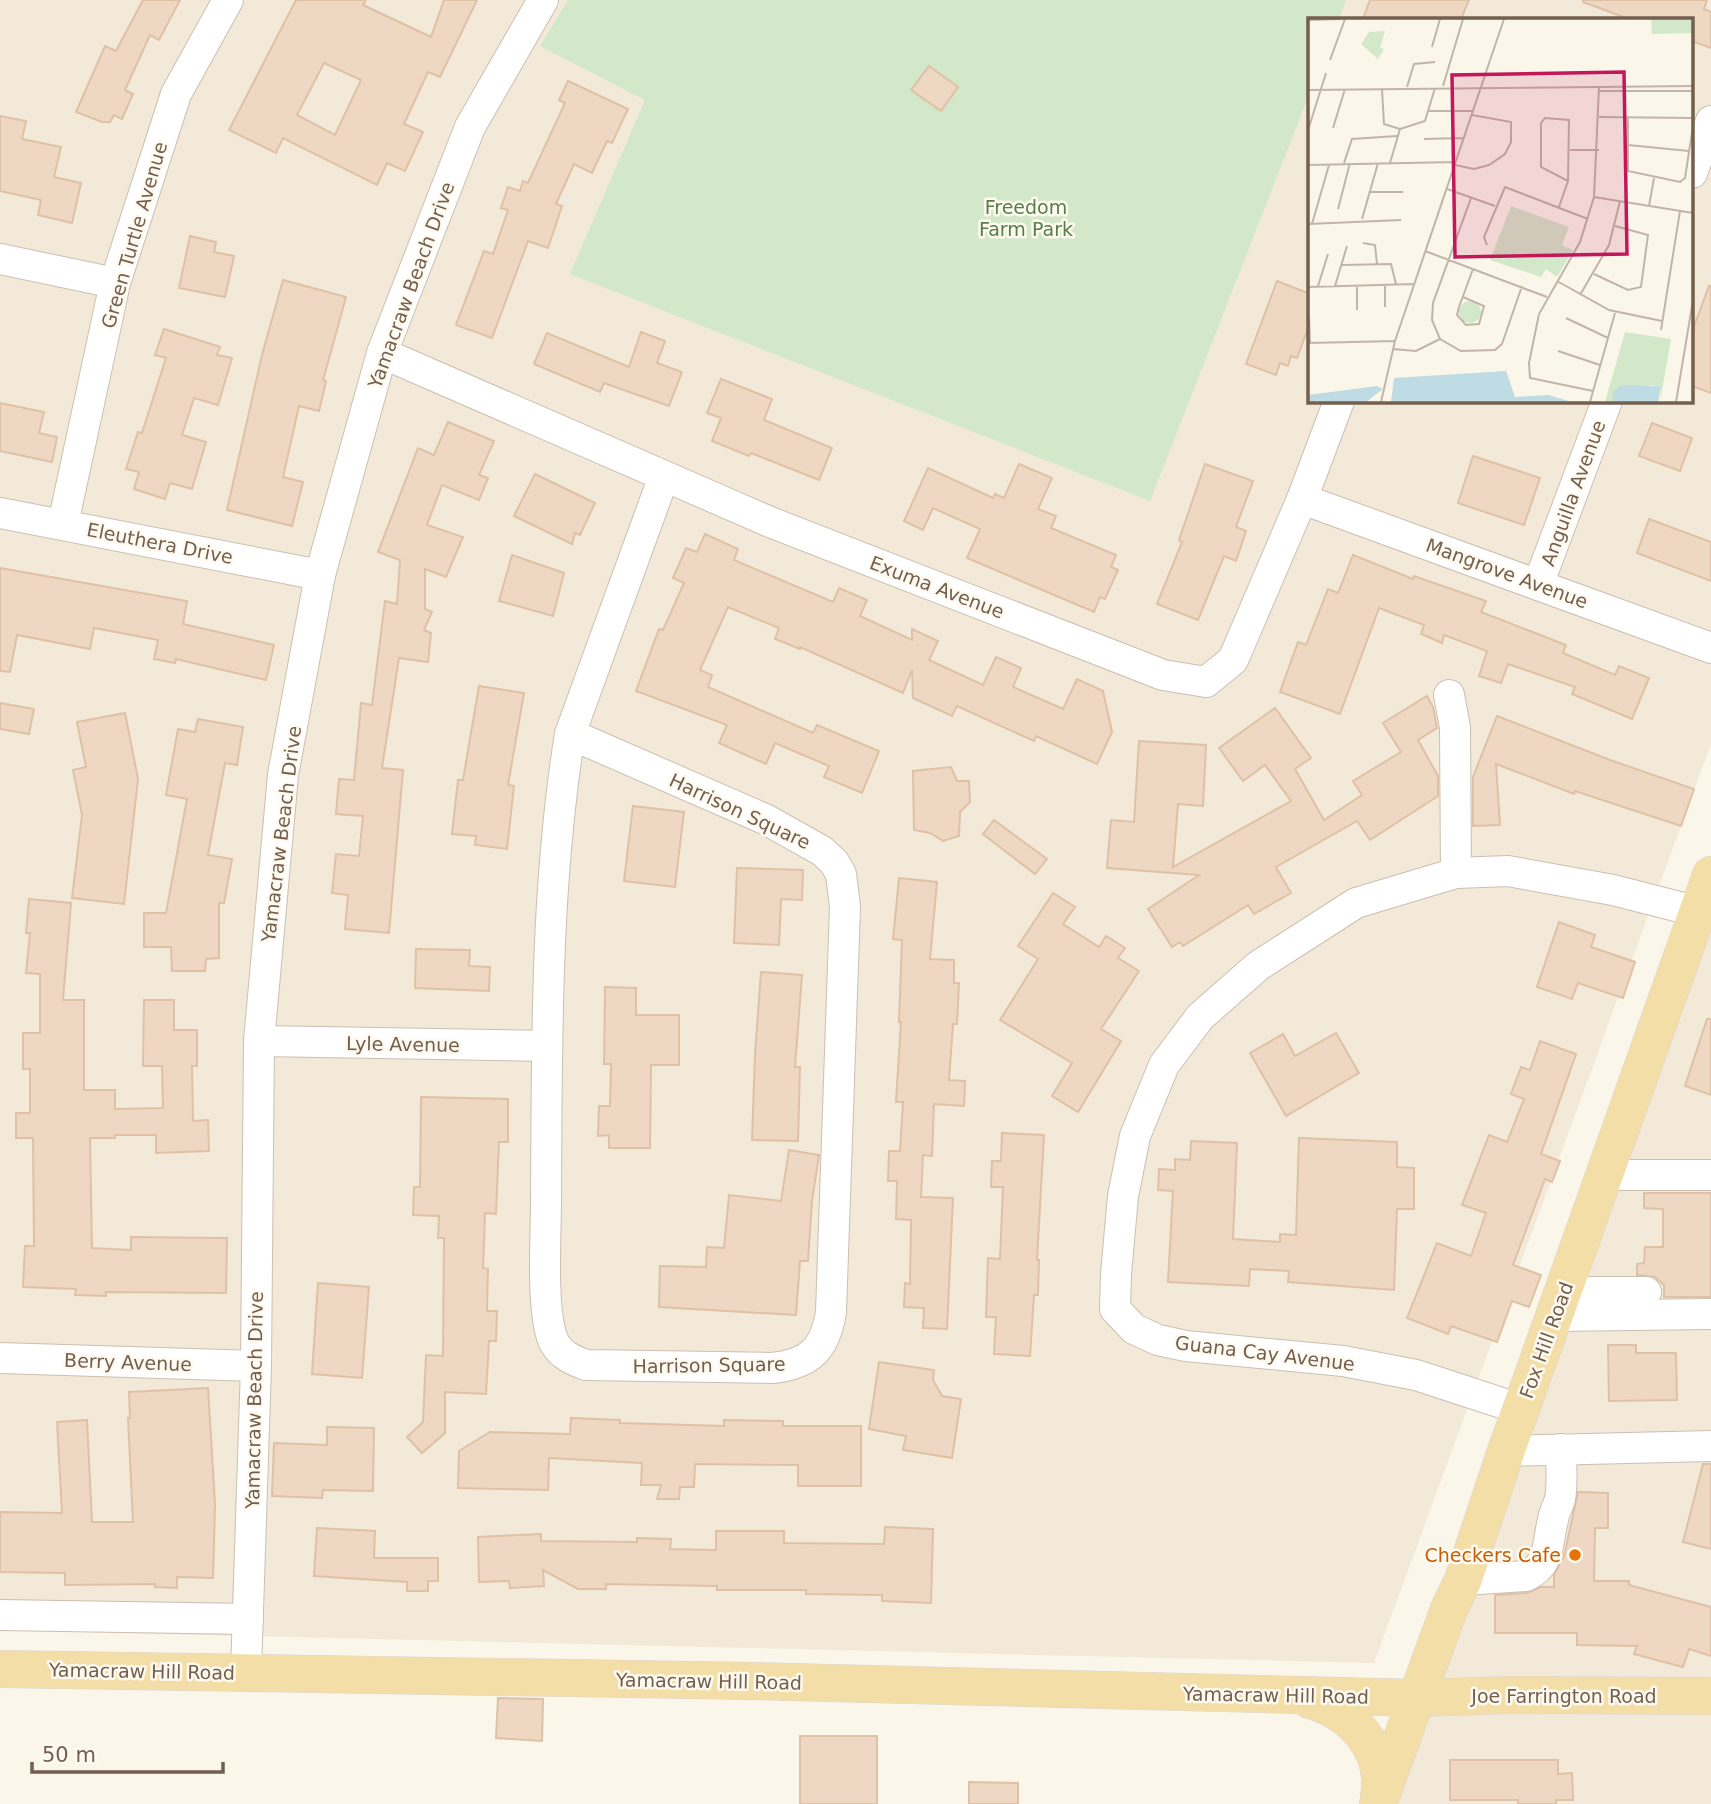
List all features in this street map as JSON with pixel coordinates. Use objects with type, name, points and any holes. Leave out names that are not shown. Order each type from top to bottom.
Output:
[{"type":"main road","name":"Fox Hill Road","points":[[1378,1804],[1456,1595],[1604,1175],[1699,933],[1711,874]]},
{"type":"main road","points":[[1456,1595],[1445,1625],[1453,1659],[1476,1684],[1508,1695]]},
{"type":"main road","name":"Yamacraw Hill Road","points":[[0,1669],[751,1681],[1417,1698]]},
{"type":"main road","name":"Joe Farrington Road","points":[[1417,1698],[1508,1695],[1711,1696]]},
{"type":"main road","points":[[1289,1696],[1325,1704],[1356,1724],[1375,1755],[1380,1782],[1378,1804]]},
{"type":"street","name":"Green Turtle Avenue","points":[[63,524],[116,283],[176,94],[228,0]]},
{"type":"street","name":"Yamacraw Beach Drive","points":[[246,1672],[256,1366],[259,1041],[283,775],[320,575],[383,353],[470,127],[543,0]]},
{"type":"street","points":[[1694,168],[1711,121]]},
{"type":"street","points":[[0,259],[116,283]]},
{"type":"street","name":"Exuma Avenue","points":[[383,353],[770,522],[1163,675],[1206,682],[1233,660],[1302,499],[1339,402]]},
{"type":"street","name":"Anguilla Avenue","points":[[1538,585],[1607,402]]},
{"type":"street","name":"Harrison Square","points":[[570,734],[766,820],[822,851],[834,862],[841,874],[845,907],[831,1312],[821,1345],[812,1354],[789,1367],[601,1367],[575,1361],[558,1350],[551,1336],[546,1290],[547,1046],[554,876],[561,793],[570,734],[664,477]]},
{"type":"street","name":"Mangrove Avenue","points":[[1302,499],[1711,648]]},
{"type":"street","name":"Eleuthera Drive","points":[[0,513],[320,575]]},
{"type":"street","points":[[1449,695],[1455,727],[1456,873]]},
{"type":"street","name":"Guana Cay Avenue","points":[[1520,1409],[1416,1374],[1343,1361],[1186,1346],[1158,1340],[1134,1329],[1115,1309],[1123,1196],[1135,1136],[1164,1065],[1200,1017],[1258,966],[1356,903],[1456,873],[1508,871],[1612,890],[1699,933]]},
{"type":"street","name":"Lyle Avenue","points":[[259,1041],[547,1046]]},
{"type":"street","points":[[1604,1175],[1711,1175]]},
{"type":"street","points":[[1559,1301],[1581,1292],[1646,1292]]},
{"type":"street","points":[[1559,1301],[1711,1314]]},
{"type":"street","name":"Berry Avenue","points":[[0,1358],[256,1366]]},
{"type":"street","points":[[1506,1451],[1711,1446]]},
{"type":"street","points":[[1456,1595],[1526,1576],[1534,1573],[1542,1564],[1547,1554],[1553,1518],[1560,1498],[1562,1449]]},
{"type":"street","points":[[0,1615],[248,1619]]},
{"type":"shaded area","points":[[0,0],[1711,0],[1711,744],[1374,1663],[0,1630]]},
{"type":"shaded area","points":[[1711,879],[1711,1804],[1384,1804]]},
{"type":"green space","name":"Freedom Farm Park","points":[[568,0],[1346,0],[1339,18],[1308,18],[1308,97],[1150,501],[570,274],[645,100],[540,46]]},
{"type":"building","points":[[143,0],[180,0],[159,40],[150,35],[125,90],[133,94],[122,119],[114,115],[110,122],[102,122],[76,112],[105,46],[116,51]]},
{"type":"building","points":[[296,0],[366,0],[363,5],[431,37],[444,0],[477,0],[440,77],[428,72],[404,124],[423,132],[405,171],[387,163],[377,185],[283,138],[276,153],[229,130]],"holes":[[[324,63],[361,80],[335,135],[297,115]]]},
{"type":"building","points":[[1370,0],[1469,0],[1461,18],[1363,18]]},
{"type":"building","points":[[1707,0],[1704,9],[1711,12],[1711,48],[1694,42],[1694,18],[1626,18],[1583,2]]},
{"type":"building","points":[[929,66],[958,87],[941,111],[911,90]]},
{"type":"building","points":[[568,81],[628,109],[612,143],[607,141],[592,173],[574,164],[556,204],[562,206],[548,248],[528,241],[492,338],[456,325],[484,251],[493,254],[508,210],[501,208],[508,187],[520,191],[523,181],[528,183],[565,103],[559,100]]},
{"type":"building","points":[[0,116],[26,121],[22,139],[61,147],[54,177],[81,183],[72,223],[38,215],[41,200],[0,191]]},
{"type":"building","points":[[190,236],[216,242],[214,252],[234,256],[225,297],[179,288]]},
{"type":"building","points":[[283,280],[346,297],[323,380],[326,381],[319,411],[299,406],[283,477],[303,482],[292,526],[227,510],[262,355]]},
{"type":"building","points":[[1277,281],[1308,293],[1308,328],[1297,358],[1291,356],[1288,366],[1280,363],[1276,375],[1246,364]]},
{"type":"building","points":[[1711,286],[1711,393],[1694,387],[1694,327]]},
{"type":"building","points":[[164,329],[220,347],[217,355],[232,358],[218,405],[194,398],[182,435],[206,442],[192,489],[170,483],[165,499],[134,489],[139,472],[126,469],[138,432],[142,433],[166,358],[155,355]]},
{"type":"building","points":[[641,332],[665,341],[657,363],[682,372],[669,406],[604,383],[600,392],[534,364],[547,333],[629,367]]},
{"type":"building","points":[[721,379],[772,399],[764,420],[832,448],[819,480],[712,441],[721,418],[707,413]]},
{"type":"building","points":[[0,403],[44,412],[39,433],[57,437],[52,462],[0,451]]},
{"type":"building","points":[[448,422],[494,441],[479,475],[488,478],[479,500],[442,485],[427,525],[463,537],[446,577],[425,569],[425,609],[432,612],[424,630],[431,633],[428,662],[399,658],[382,768],[403,770],[389,933],[345,929],[348,895],[332,893],[336,854],[359,856],[363,816],[336,814],[339,779],[354,780],[361,703],[372,705],[385,601],[397,604],[400,560],[378,552],[418,448],[434,455]]},
{"type":"building","points":[[1652,423],[1692,438],[1680,471],[1639,456]]},
{"type":"building","points":[[1473,456],[1540,478],[1524,525],[1458,503]]},
{"type":"building","points":[[1019,464],[1052,478],[1038,509],[1056,516],[1051,528],[1116,555],[1111,567],[1118,570],[1105,599],[1100,597],[1094,612],[967,558],[980,529],[933,508],[923,530],[904,521],[928,468],[993,498],[995,494],[1004,498]]},
{"type":"building","points":[[1205,464],[1253,481],[1236,527],[1246,531],[1236,561],[1224,556],[1198,620],[1157,604],[1182,542],[1179,540]]},
{"type":"building","points":[[535,474],[595,503],[580,535],[575,533],[572,544],[514,516]]},
{"type":"building","points":[[1649,519],[1711,542],[1711,581],[1637,553]]},
{"type":"building","points":[[705,534],[738,549],[734,560],[833,602],[839,588],[867,600],[860,616],[912,640],[912,629],[938,641],[929,660],[983,685],[996,657],[1021,668],[1013,687],[1063,709],[1077,679],[1103,691],[1112,732],[1097,764],[1036,736],[1034,741],[957,706],[952,716],[913,698],[912,670],[903,693],[800,647],[775,639],[779,628],[728,607],[700,670],[712,675],[708,687],[813,733],[817,725],[879,751],[862,793],[824,777],[829,766],[775,743],[766,764],[719,743],[727,725],[636,691],[659,629],[663,630],[684,583],[673,578],[686,548],[697,552]]},
{"type":"building","points":[[512,555],[564,573],[553,616],[499,601]]},
{"type":"building","points":[[1353,555],[1413,579],[1414,576],[1486,601],[1481,612],[1566,645],[1563,653],[1615,675],[1619,666],[1649,678],[1632,719],[1572,694],[1575,687],[1508,664],[1501,683],[1479,676],[1487,651],[1444,635],[1442,643],[1421,634],[1424,625],[1379,608],[1340,714],[1280,692],[1298,642],[1306,645],[1328,589],[1338,593]]},
{"type":"building","points":[[0,568],[187,601],[183,624],[274,645],[266,680],[176,659],[175,663],[154,659],[158,640],[94,628],[90,649],[17,635],[10,672],[0,671]]},
{"type":"building","points":[[479,686],[524,693],[508,785],[514,786],[507,849],[475,845],[476,836],[452,834],[458,780],[463,780]]},
{"type":"building","points":[[1427,696],[1433,707],[1437,728],[1418,740],[1438,776],[1438,796],[1370,840],[1357,821],[1276,867],[1291,893],[1254,914],[1248,905],[1183,946],[1180,942],[1172,947],[1148,909],[1199,875],[1107,868],[1111,820],[1134,822],[1139,741],[1206,745],[1203,806],[1178,804],[1173,867],[1291,801],[1265,765],[1243,781],[1219,748],[1275,708],[1311,758],[1295,769],[1324,820],[1362,795],[1353,781],[1401,752],[1383,723]]},
{"type":"building","points":[[0,703],[34,709],[29,734],[0,729]]},
{"type":"building","points":[[125,713],[138,779],[124,904],[72,898],[82,815],[73,770],[86,767],[77,722]]},
{"type":"building","points":[[1497,716],[1694,789],[1681,826],[1575,791],[1574,794],[1496,764],[1500,825],[1473,826],[1473,777]]},
{"type":"building","points":[[198,719],[243,727],[237,765],[225,763],[208,855],[232,859],[224,903],[219,903],[219,958],[206,959],[205,971],[172,971],[171,947],[144,947],[144,913],[166,913],[187,799],[166,795],[178,729],[195,732]]},
{"type":"building","points":[[951,767],[957,781],[969,781],[970,802],[960,812],[959,836],[943,841],[930,833],[914,830],[913,771]]},
{"type":"building","points":[[633,806],[684,812],[675,887],[624,881]]},
{"type":"building","points":[[994,820],[1047,859],[1035,874],[983,834]]},
{"type":"building","points":[[737,868],[803,870],[802,900],[781,899],[779,945],[734,943]]},
{"type":"building","points":[[899,878],[937,882],[930,959],[954,960],[954,983],[959,983],[957,1024],[953,1024],[949,1080],[965,1081],[964,1106],[934,1104],[932,1156],[923,1155],[921,1197],[953,1198],[947,1329],[923,1328],[924,1308],[904,1307],[905,1283],[910,1284],[911,1220],[896,1219],[897,1181],[888,1181],[889,1151],[900,1151],[903,1102],[896,1102],[902,940],[893,939]]},
{"type":"building","points":[[1053,893],[1075,907],[1063,924],[1099,947],[1106,936],[1125,948],[1118,958],[1139,971],[1101,1029],[1121,1041],[1078,1112],[1052,1096],[1072,1063],[1000,1020],[1038,959],[1018,946]]},
{"type":"building","points":[[29,899],[71,903],[63,1000],[84,1000],[84,1090],[115,1090],[115,1109],[163,1108],[162,1066],[143,1066],[144,1000],[174,1000],[174,1030],[197,1030],[197,1066],[192,1066],[193,1121],[208,1120],[209,1151],[156,1153],[156,1135],[90,1138],[92,1248],[131,1250],[131,1237],[227,1238],[226,1293],[106,1292],[106,1296],[75,1295],[76,1289],[23,1287],[25,1246],[34,1246],[33,1138],[16,1138],[16,1113],[30,1113],[30,1069],[23,1069],[23,1033],[40,1033],[40,974],[26,973],[30,933],[26,933]]},
{"type":"building","points":[[1559,922],[1595,935],[1591,947],[1635,962],[1623,998],[1578,983],[1572,999],[1537,987]]},
{"type":"building","points":[[416,949],[470,950],[469,966],[490,967],[489,991],[415,988]]},
{"type":"building","points":[[761,972],[802,975],[795,1067],[800,1067],[798,1141],[752,1140]]},
{"type":"building","points":[[605,987],[636,988],[636,1015],[679,1015],[679,1065],[651,1065],[650,1148],[609,1148],[609,1135],[598,1136],[599,1106],[610,1106],[611,1064],[604,1064]]},
{"type":"building","points":[[1707,1019],[1711,1019],[1711,1095],[1685,1086]]},
{"type":"building","points":[[1336,1033],[1359,1073],[1286,1116],[1250,1053],[1283,1034],[1295,1056]]},
{"type":"building","points":[[1540,1041],[1576,1054],[1541,1154],[1560,1161],[1552,1182],[1545,1179],[1513,1265],[1541,1275],[1529,1307],[1512,1301],[1497,1342],[1451,1326],[1448,1334],[1407,1318],[1437,1243],[1471,1256],[1486,1213],[1462,1205],[1489,1135],[1507,1142],[1524,1099],[1511,1094],[1521,1067],[1530,1070]]},
{"type":"building","points":[[421,1097],[508,1099],[508,1142],[499,1142],[496,1214],[485,1213],[483,1268],[488,1269],[487,1311],[497,1311],[496,1341],[489,1341],[486,1394],[445,1392],[445,1433],[422,1453],[407,1437],[423,1422],[426,1355],[443,1356],[444,1238],[438,1238],[439,1216],[413,1215],[414,1187],[420,1187]]},
{"type":"building","points":[[1002,1133],[1044,1135],[1037,1260],[1038,1295],[1034,1295],[1030,1356],[994,1354],[996,1317],[986,1317],[988,1258],[1000,1259],[1003,1187],[991,1187],[992,1161],[1001,1161]]},
{"type":"building","points":[[1299,1138],[1397,1142],[1397,1167],[1414,1168],[1414,1209],[1397,1209],[1394,1290],[1288,1282],[1289,1271],[1250,1269],[1249,1286],[1168,1282],[1173,1191],[1158,1190],[1159,1169],[1175,1170],[1175,1159],[1190,1160],[1191,1141],[1237,1143],[1233,1239],[1280,1242],[1280,1234],[1296,1235]]},
{"type":"building","points":[[789,1150],[819,1155],[812,1201],[808,1261],[800,1261],[796,1315],[659,1307],[660,1266],[706,1267],[707,1247],[724,1248],[729,1195],[781,1201]]},
{"type":"building","points":[[1644,1193],[1711,1193],[1711,1297],[1664,1297],[1664,1285],[1655,1277],[1637,1275],[1637,1264],[1644,1263],[1645,1247],[1663,1247],[1663,1209],[1644,1208]]},
{"type":"building","points":[[318,1283],[369,1287],[362,1378],[312,1374]]},
{"type":"building","points":[[1608,1345],[1636,1345],[1636,1353],[1676,1353],[1677,1400],[1609,1401]]},
{"type":"building","points":[[879,1362],[934,1370],[933,1380],[942,1396],[961,1399],[952,1458],[903,1450],[906,1436],[869,1429]]},
{"type":"building","points":[[208,1388],[215,1504],[213,1578],[177,1577],[177,1588],[155,1587],[155,1584],[65,1585],[65,1573],[0,1572],[0,1512],[62,1513],[57,1422],[87,1420],[92,1522],[133,1522],[129,1392]]},
{"type":"building","points":[[571,1418],[620,1420],[620,1423],[724,1426],[724,1420],[783,1421],[783,1426],[861,1426],[861,1486],[798,1486],[798,1465],[695,1464],[694,1487],[680,1487],[679,1499],[657,1499],[661,1485],[641,1485],[642,1463],[549,1458],[548,1490],[458,1488],[459,1451],[490,1432],[570,1434]]},
{"type":"building","points":[[327,1427],[374,1428],[373,1491],[323,1490],[322,1498],[272,1496],[274,1443],[327,1445]]},
{"type":"building","points":[[1703,1464],[1711,1464],[1711,1549],[1683,1542]]},
{"type":"building","name":"Checkers Cafe","points":[[1578,1492],[1608,1493],[1608,1528],[1595,1528],[1594,1581],[1629,1581],[1629,1585],[1711,1607],[1711,1656],[1689,1649],[1683,1667],[1634,1654],[1637,1646],[1577,1645],[1577,1633],[1495,1633],[1495,1595],[1527,1593],[1541,1587],[1554,1587],[1554,1575],[1564,1556]]},
{"type":"building","points":[[885,1527],[933,1529],[931,1603],[882,1601],[882,1595],[806,1594],[806,1590],[717,1590],[717,1586],[606,1584],[606,1589],[578,1589],[543,1570],[544,1586],[510,1588],[509,1581],[479,1582],[478,1537],[541,1534],[541,1541],[637,1542],[637,1538],[671,1539],[670,1549],[716,1550],[716,1531],[784,1531],[784,1543],[884,1544]]},
{"type":"building","points":[[317,1528],[375,1531],[374,1558],[438,1558],[438,1581],[428,1581],[428,1591],[407,1591],[407,1582],[314,1576]]},
{"type":"building","points":[[498,1698],[543,1699],[542,1741],[496,1738]]},
{"type":"building","points":[[800,1736],[877,1736],[877,1804],[800,1804]]},
{"type":"building","points":[[1450,1760],[1558,1760],[1558,1774],[1572,1773],[1573,1800],[1556,1800],[1556,1804],[1518,1804],[1518,1800],[1450,1800]]},
{"type":"building","points":[[969,1782],[1018,1783],[1018,1804],[969,1804]]},
{"type":"place","name":"Checkers Cafe","points":[[1575,1555]]}]
